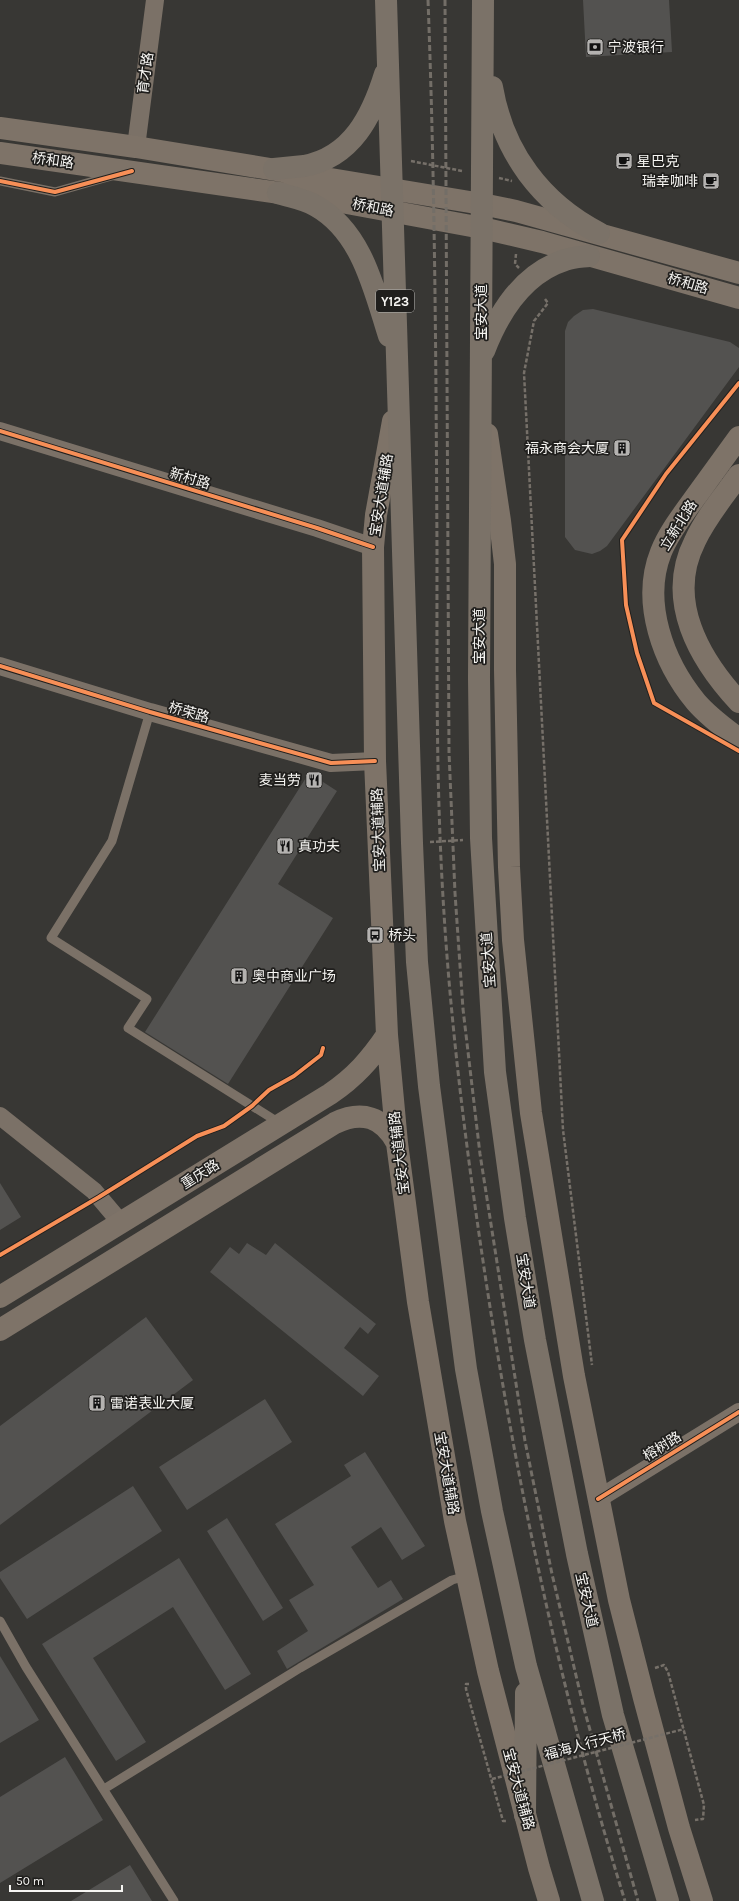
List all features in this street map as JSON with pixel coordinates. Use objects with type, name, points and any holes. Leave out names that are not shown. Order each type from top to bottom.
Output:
[{"type":"main road","points":[[386,0],[393,188]]},
{"type":"main road","name":"宝安大道","points":[[483,0],[484,36],[479,678],[481,838],[495,1072],[515,1218],[535,1340],[577,1554],[613,1715],[668,1901]]},
{"type":"main road","points":[[484,36],[496,108],[516,154],[534,181],[552,201],[568,215],[599,233]]},
{"type":"main road","points":[[274,170],[306,166],[339,152],[351,141],[362,128],[372,110],[389,62]]},
{"type":"main road","name":"桥和路","points":[[0,128],[136,147],[393,188],[516,210],[739,273]]},
{"type":"main road","name":"桥和路","points":[[0,153],[336,201],[482,228],[739,298]]},
{"type":"main road","name":"Y123","points":[[393,188],[397,392]]},
{"type":"main road","points":[[278,193],[314,204],[328,213],[342,227],[358,251],[367,270],[396,359]]},
{"type":"main road","points":[[481,359],[495,326],[505,309],[520,289],[549,266],[566,259],[589,256]]},
{"type":"main road","points":[[397,392],[406,692],[418,969],[429,1086],[466,1369],[492,1511],[526,1666],[593,1901]]},
{"type":"main road","name":"宝安大道辅路","points":[[397,392],[391,436],[376,514],[373,547],[375,761],[387,1035],[398,1143],[418,1302],[455,1520],[488,1671],[516,1818],[549,1901]]},
{"type":"main road","points":[[481,398],[500,521],[505,564],[505,670],[509,859],[513,940],[530,1105],[574,1376],[619,1600],[679,1828],[702,1901]]},
{"type":"main road","name":"立新北路","points":[[739,437],[670,534],[658,561],[654,595],[656,619],[663,645],[681,681],[704,710],[739,739]]},
{"type":"main road","name":"立新北路","points":[[739,475],[707,519],[694,542],[686,565],[684,592],[685,605],[691,632],[712,670],[739,702]]},
{"type":"main road","name":"重庆路","points":[[0,1297],[330,1094],[358,1072],[372,1057],[387,1035]]},
{"type":"main road","name":"重庆路","points":[[0,1330],[345,1118],[359,1116],[373,1119],[383,1124],[392,1133],[398,1143]]},
{"type":"main road","points":[[225,1158],[240,1182]]},
{"type":"main road","points":[[516,1818],[526,1666]]},
{"type":"street","name":"育才路","points":[[136,147],[155,0]]},
{"type":"street","name":"新村路","points":[[0,431],[317,528],[373,547]]},
{"type":"street","name":"桥荣路","points":[[0,666],[150,712],[332,763],[375,761]]},
{"type":"street","points":[[0,1116],[94,1191],[121,1223]]},
{"type":"street","name":"榕树路","points":[[598,1499],[739,1412]]},
{"type":"lane","points":[[0,181],[55,192],[132,171]]},
{"type":"lane","points":[[150,712],[112,841],[51,938],[147,999],[128,1028],[280,1124]]},
{"type":"lane","points":[[104,1789],[300,1668],[452,1580],[468,1576]]},
{"type":"lane","points":[[0,1621],[26,1667],[174,1901]]},
{"type":"path","points":[[411,161],[462,171]]},
{"type":"path","points":[[499,178],[515,182]]},
{"type":"path","points":[[516,252],[515,264],[522,272]]},
{"type":"path","points":[[545,299],[548,303],[534,321],[524,373],[563,1130],[593,1370]]},
{"type":"path","points":[[422,843],[466,839]]},
{"type":"path","points":[[653,1669],[664,1665],[668,1672],[684,1729],[704,1805],[703,1818],[695,1820]]},
{"type":"path","points":[[469,1684],[466,1684],[466,1689],[503,1821],[516,1818]]},
{"type":"path","points":[[669,1731],[671,1738]]},
{"type":"path","points":[[693,1813],[697,1827]]},
{"type":"building","points":[[583,0],[669,0],[672,52],[586,57]]},
{"type":"building","name":"福永商会大厦","points":[[593,309],[730,342],[739,348],[739,367],[607,546],[592,554],[575,550],[565,537],[565,331],[568,322],[574,316],[583,310]]},
{"type":"building","name":"奥中商业广场","points":[[309,773],[337,791],[278,884],[333,918],[228,1084],[145,1032]]},
{"type":"building","points":[[0,1183],[21,1217],[0,1230]]},
{"type":"building","points":[[247,1243],[266,1255],[275,1243],[376,1324],[368,1334],[360,1327],[344,1348],[379,1376],[363,1396],[210,1272],[230,1247],[239,1254]]},
{"type":"building","name":"雷诺表业大厦","points":[[146,1317],[193,1380],[0,1525],[0,1426]]},
{"type":"building","points":[[265,1399],[292,1442],[187,1510],[159,1467]]},
{"type":"building","points":[[365,1452],[425,1546],[402,1560],[381,1527],[351,1547],[378,1588],[391,1580],[403,1599],[287,1669],[277,1651],[308,1631],[289,1600],[314,1585],[275,1524],[351,1476],[344,1465]]},
{"type":"building","points":[[133,1486],[162,1531],[27,1619],[0,1578],[0,1572]]},
{"type":"building","points":[[227,1518],[283,1608],[263,1621],[207,1531]]},
{"type":"building","points":[[179,1558],[251,1674],[225,1690],[173,1607],[93,1658],[146,1742],[116,1761],[42,1644]]},
{"type":"building","points":[[0,1656],[39,1720],[0,1743]]},
{"type":"building","points":[[65,1757],[103,1820],[0,1883],[0,1797]]},
{"type":"building","points":[[130,1865],[152,1901],[71,1901]]},
{"type":"railway","points":[[428,0],[435,275],[437,724],[439,810],[446,943],[454,1034],[464,1125],[483,1261],[525,1503],[560,1664],[580,1743],[625,1901]]},
{"type":"railway","points":[[445,0],[449,752],[455,893],[463,1009],[480,1154],[525,1441],[552,1574],[583,1705],[638,1901]]},
{"type":"cycle path","points":[[0,181],[55,192],[132,171]]},
{"type":"cycle path","points":[[739,383],[666,474],[622,540],[626,605],[637,653],[654,703],[739,751]]},
{"type":"cycle path","points":[[0,431],[317,528],[373,547]]},
{"type":"cycle path","points":[[0,666],[150,712],[331,763],[375,761]]},
{"type":"cycle path","points":[[0,1255],[99,1197],[197,1136],[224,1126],[252,1106],[269,1090],[294,1076],[321,1055],[323,1048]]},
{"type":"cycle path","points":[[598,1499],[739,1412]]},
{"type":"place","name":"宁波银行","points":[[595,47]]},
{"type":"place","name":"星巴克","points":[[624,161]]},
{"type":"place","name":"瑞幸咖啡","points":[[711,181]]},
{"type":"place","name":"福永商会大厦","points":[[622,448]]},
{"type":"place","name":"麦当劳","points":[[314,780]]},
{"type":"place","name":"真功夫","points":[[285,846]]},
{"type":"place","name":"桥头","points":[[375,935]]},
{"type":"place","name":"奥中商业广场","points":[[239,976]]},
{"type":"place","name":"雷诺表业大厦","points":[[97,1403]]}]
